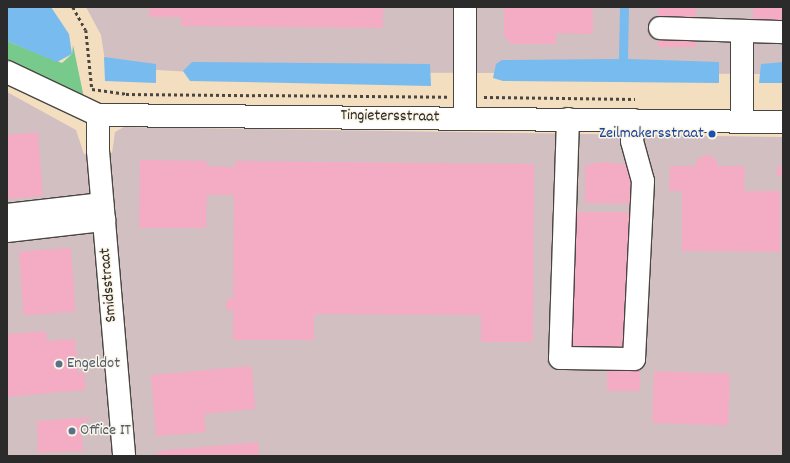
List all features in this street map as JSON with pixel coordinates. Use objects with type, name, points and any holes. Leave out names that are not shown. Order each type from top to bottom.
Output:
[{"type":"street","points":[[465,107],[466,7]]},
{"type":"street","points":[[660,28],[783,32]]},
{"type":"street","points":[[742,31],[742,122]]},
{"type":"street","name":"Tingietersstraat","points":[[7,72],[98,115],[465,107],[568,119],[783,122]]},
{"type":"street","name":"Smidsstraat","points":[[98,115],[103,212],[124,456]]},
{"type":"street","points":[[568,119],[560,358],[634,359],[643,182],[632,141],[634,120]]},
{"type":"street","points":[[7,215],[103,212]]},
{"type":"street","points":[[7,231],[103,212]]},
{"type":"path","points":[[72,7],[86,30],[92,89],[126,94],[465,107],[638,99]]},
{"type":"shaded area","points":[[86,7],[783,7],[783,74],[192,72],[106,67],[101,35]]},
{"type":"shaded area","points":[[7,92],[76,130],[84,154],[112,153],[115,132],[124,127],[783,137],[783,456],[7,456]]},
{"type":"green space","points":[[7,41],[62,63],[72,54],[73,45],[84,98],[7,59]]},
{"type":"water","points":[[7,7],[51,7],[69,34],[72,54],[57,62],[7,41]]},
{"type":"water","points":[[620,7],[629,7],[628,59],[719,62],[719,83],[503,81],[493,78],[496,64],[502,60],[619,59]]},
{"type":"water","points":[[104,57],[156,64],[156,83],[105,81]]},
{"type":"water","points":[[192,62],[430,64],[431,86],[190,81],[183,71]]},
{"type":"water","points":[[783,62],[783,83],[759,83],[761,64]]},
{"type":"building","points":[[149,7],[383,7],[383,28],[181,26],[181,17],[149,17]]},
{"type":"building","points":[[504,7],[593,7],[593,34],[556,33],[556,44],[511,44],[504,36]]},
{"type":"building","points":[[658,7],[696,7],[696,47],[658,47]]},
{"type":"building","points":[[741,7],[783,7],[783,23],[753,22],[753,8]]},
{"type":"building","points":[[38,132],[43,196],[7,199],[7,135]]},
{"type":"building","points":[[707,154],[717,160],[717,166],[745,166],[744,191],[780,191],[780,252],[682,251],[682,191],[669,191],[670,166],[696,166],[697,160]]},
{"type":"building","points":[[140,160],[207,161],[207,166],[235,167],[235,161],[534,164],[533,342],[481,342],[481,315],[314,314],[314,340],[233,340],[233,310],[226,310],[227,299],[233,299],[234,195],[207,195],[206,228],[139,228]]},
{"type":"building","points":[[602,162],[636,165],[636,204],[585,203],[585,165]]},
{"type":"building","points":[[777,166],[783,166],[783,176],[777,176]]},
{"type":"building","points":[[567,212],[630,212],[630,350],[567,350]]},
{"type":"building","points":[[71,248],[75,312],[24,315],[19,252]]},
{"type":"building","points":[[46,331],[47,341],[75,339],[78,373],[84,372],[86,390],[7,397],[7,334]]},
{"type":"building","points":[[252,366],[255,409],[204,414],[206,432],[156,436],[151,375]]},
{"type":"building","points":[[607,371],[640,371],[640,391],[607,391]]},
{"type":"building","points":[[654,371],[730,374],[728,426],[652,423]]},
{"type":"building","points":[[92,417],[81,424],[83,451],[38,453],[37,421]]},
{"type":"building","points":[[258,442],[259,456],[158,456],[157,451]]},
{"type":"place","name":"Zeilmakersstraat","points":[[712,134]]},
{"type":"place","name":"Engeldot","points":[[59,364]]},
{"type":"place","name":"Office IT","points":[[72,431]]}]
